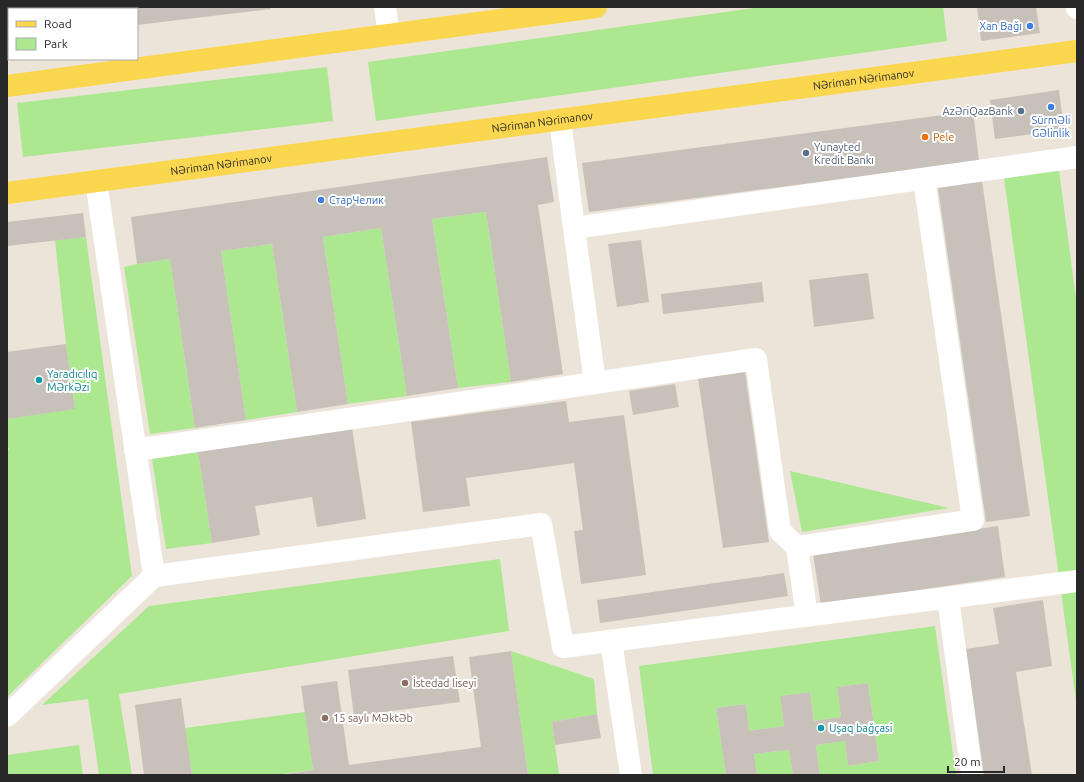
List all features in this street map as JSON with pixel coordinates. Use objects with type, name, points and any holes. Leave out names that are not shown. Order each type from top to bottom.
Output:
[{"type":"main road","points":[[7,86],[596,7]]},
{"type":"main road","name":"Nəriman Nərimanov","points":[[7,193],[1077,51]]},
{"type":"lane","points":[[385,7],[389,34]]},
{"type":"lane","points":[[560,120],[596,383]]},
{"type":"lane","points":[[574,228],[1077,157]]},
{"type":"lane","points":[[797,547],[973,520],[924,179]]},
{"type":"lane","points":[[96,181],[154,576]]},
{"type":"lane","points":[[135,450],[756,359],[780,531],[797,547],[807,616]]},
{"type":"lane","points":[[7,716],[154,576],[540,524],[563,647],[1077,581]]},
{"type":"lane","points":[[948,598],[972,775]]},
{"type":"lane","points":[[611,641],[631,775]]},
{"type":"green space","points":[[761,7],[943,7],[947,41],[376,121],[368,62]]},
{"type":"green space","points":[[327,67],[333,121],[23,157],[17,103]]},
{"type":"green space","points":[[1059,170],[1077,306],[1077,708],[1004,178]]},
{"type":"green space","points":[[486,212],[511,382],[458,388],[432,219]]},
{"type":"green space","points":[[381,228],[407,396],[348,404],[323,237]]},
{"type":"green space","points":[[86,237],[132,576],[7,697],[7,451],[9,450],[7,442],[7,419],[75,408],[66,344],[55,240]]},
{"type":"green space","points":[[272,244],[297,412],[246,420],[221,251]]},
{"type":"green space","points":[[170,259],[195,428],[150,434],[124,267]]},
{"type":"green space","points":[[198,452],[212,543],[166,549],[152,459]]},
{"type":"green space","points":[[790,471],[949,508],[802,532]]},
{"type":"green space","points":[[500,559],[509,631],[119,694],[132,775],[99,775],[88,699],[42,705],[149,606]]},
{"type":"green space","points":[[935,626],[956,775],[820,775],[816,745],[845,741],[848,766],[879,761],[868,683],[837,687],[841,717],[814,721],[810,692],[780,696],[784,726],[749,731],[746,704],[716,708],[726,775],[653,775],[639,666]]},
{"type":"green space","points":[[511,651],[594,679],[597,714],[552,722],[559,774],[528,775]]},
{"type":"green space","points":[[305,712],[313,770],[275,775],[192,775],[185,728]]},
{"type":"green space","points":[[79,745],[83,775],[7,775],[7,755]]},
{"type":"green space","points":[[789,750],[793,775],[757,775],[754,754]]},
{"type":"building","points":[[7,7],[270,7],[271,9],[138,25],[138,8],[8,8],[8,14]]},
{"type":"building","points":[[977,7],[1036,7],[1040,33],[981,41]]},
{"type":"building","points":[[1059,90],[1064,130],[995,139],[990,100]]},
{"type":"building","points":[[973,111],[979,161],[589,212],[582,163]]},
{"type":"building","points":[[547,157],[554,202],[538,205],[563,374],[511,382],[486,212],[432,219],[458,388],[407,396],[381,228],[323,237],[348,404],[297,412],[272,244],[221,251],[246,420],[195,428],[170,259],[137,264],[131,217]]},
{"type":"building","points":[[982,181],[1030,516],[986,522],[938,188]]},
{"type":"building","points":[[83,213],[86,237],[7,246],[7,222]]},
{"type":"building","points":[[641,240],[649,302],[617,307],[608,244]]},
{"type":"building","points":[[868,273],[874,319],[814,327],[809,280]]},
{"type":"building","points":[[762,282],[764,302],[663,314],[661,294]]},
{"type":"building","name":"Yaradıcılıq Mərkəzi","points":[[66,344],[75,409],[7,419],[7,352]]},
{"type":"building","points":[[745,372],[769,542],[723,548],[698,378]]},
{"type":"building","points":[[675,384],[679,407],[633,415],[629,391]]},
{"type":"building","points":[[566,401],[569,422],[624,415],[646,575],[581,584],[574,531],[583,530],[574,463],[466,478],[470,506],[423,512],[411,422]]},
{"type":"building","points":[[352,428],[366,519],[317,527],[312,497],[255,506],[260,535],[212,543],[198,452]]},
{"type":"building","points":[[998,526],[1005,577],[821,605],[813,554]]},
{"type":"building","points":[[784,573],[788,596],[600,623],[597,600]]},
{"type":"building","points":[[1043,600],[1052,666],[1016,672],[1032,775],[984,775],[966,649],[999,644],[993,608]]},
{"type":"building","name":"15 saylı Məktəb","points":[[511,651],[528,775],[281,775],[313,770],[301,686],[337,681],[349,765],[481,747],[469,657]]},
{"type":"building","points":[[453,656],[460,702],[354,716],[348,670]]},
{"type":"building","name":"Uşaq bağçasi","points":[[868,683],[879,761],[848,766],[845,741],[816,745],[820,775],[793,775],[789,750],[754,754],[757,775],[726,775],[716,708],[746,704],[749,731],[784,726],[780,696],[810,692],[814,721],[841,717],[837,687]]},
{"type":"building","points":[[181,698],[192,775],[144,775],[135,705]]},
{"type":"building","points":[[597,714],[601,738],[555,745],[552,722]]},
{"type":"place","name":"Xan Bağı","points":[[1030,26]]},
{"type":"place","name":"Sürməli Gəlinlik","points":[[1051,107]]},
{"type":"place","name":"AzəriQazBank","points":[[1021,111]]},
{"type":"place","name":"Pele","points":[[925,137]]},
{"type":"place","name":"Yunayted Kredit Bankı","points":[[806,153]]},
{"type":"place","name":"СтарЧелик","points":[[321,200]]},
{"type":"place","name":"Yaradıcılıq Mərkəzi","points":[[39,380]]},
{"type":"place","name":"İstedad liseyi","points":[[405,683]]},
{"type":"place","name":"15 saylı Məktəb","points":[[325,718]]},
{"type":"place","name":"Uşaq bağçasi","points":[[821,728]]}]
